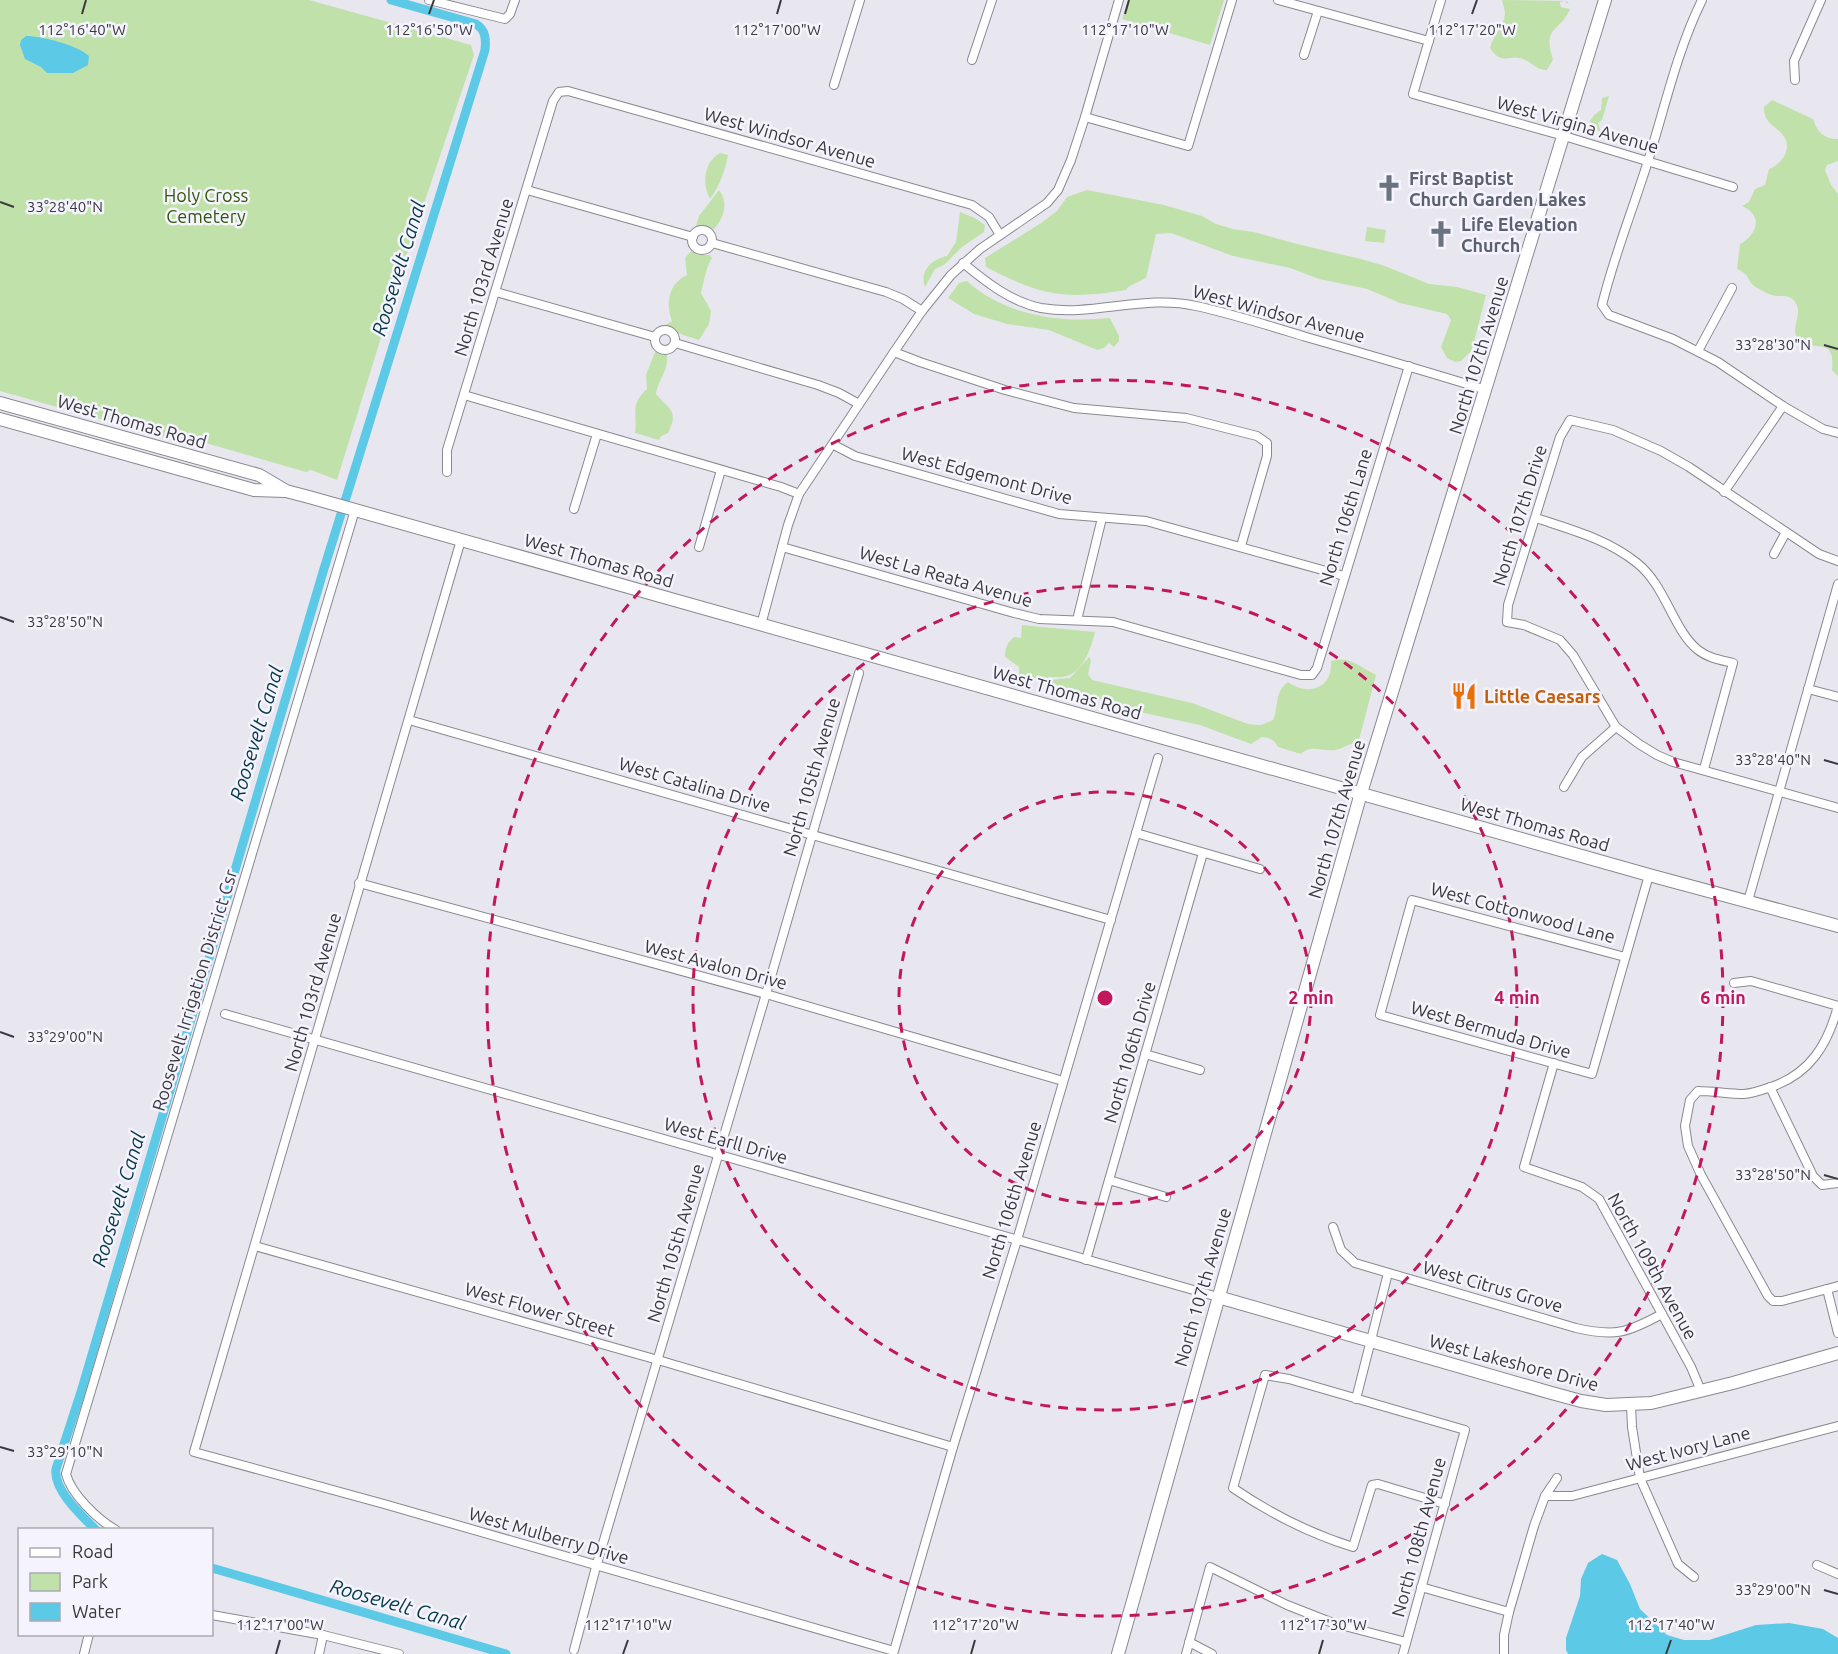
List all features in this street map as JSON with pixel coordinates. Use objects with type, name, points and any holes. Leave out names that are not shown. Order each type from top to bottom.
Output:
[{"type":"main road","name":"North 107th Avenue","points":[[1118,1654],[1361,793],[1605,0]]},
{"type":"main road","name":"West Thomas Road","points":[[0,403],[259,475],[286,491]]},
{"type":"main road","name":"West Thomas Road","points":[[0,419],[254,490],[286,491],[355,510],[1648,875],[1838,926]]},
{"type":"main road","name":"West Lakeshore Drive","points":[[1218,1297],[1581,1401],[1606,1405],[1651,1403],[1838,1353]]},
{"type":"street","points":[[429,0],[505,19],[510,14],[515,0]]},
{"type":"street","points":[[834,85],[860,0]]},
{"type":"street","points":[[972,60],[992,0]]},
{"type":"street","points":[[761,625],[799,495],[894,352],[951,274],[1000,235],[1047,203],[1058,190],[1085,117],[1119,0]]},
{"type":"street","points":[[1085,117],[1188,146],[1232,0]]},
{"type":"street","points":[[1278,0],[1429,41],[1441,0]]},
{"type":"street","points":[[1701,0],[1682,45],[1602,305],[1609,315],[1656,332],[1698,351],[1783,406],[1823,429],[1838,433]]},
{"type":"street","points":[[1795,80],[1794,61],[1821,0]]},
{"type":"street","points":[[1305,55],[1318,11]]},
{"type":"street","name":"West Virgina Avenue","points":[[1429,41],[1413,94],[1564,136],[1733,187]]},
{"type":"street","name":"West Windsor Avenue","points":[[559,93],[568,91],[972,205],[989,217],[1000,235]]},
{"type":"street","name":"North 103rd Avenue","points":[[447,472],[447,450],[553,101],[559,93]]},
{"type":"street","points":[[527,190],[693,237]]},
{"type":"street","points":[[704,230],[710,233],[712,243],[706,250],[700,250],[694,246],[693,237],[697,232],[704,230]]},
{"type":"street","points":[[712,243],[886,292],[922,311]]},
{"type":"street","name":"West Windsor Avenue","points":[[963,263],[991,286],[1024,303],[1041,308],[1080,310],[1177,302],[1409,366],[1486,390]]},
{"type":"street","points":[[1698,351],[1732,288]]},
{"type":"street","points":[[496,292],[655,337]]},
{"type":"street","points":[[655,337],[661,331],[668,330],[674,334],[675,343]]},
{"type":"street","points":[[655,337],[656,344],[661,350],[668,350],[675,343]]},
{"type":"street","points":[[675,343],[818,386],[839,393],[859,404]]},
{"type":"street","points":[[894,352],[1005,390],[1074,408],[1186,418],[1257,436],[1267,443],[1267,456],[1241,546]]},
{"type":"street","name":"North 106th Lane","points":[[1312,675],[1317,668],[1409,366]]},
{"type":"street","points":[[464,395],[781,487],[799,495]]},
{"type":"street","points":[[1783,406],[1724,492],[1819,554],[1838,561]]},
{"type":"street","name":"North 107th Drive","points":[[1616,727],[1573,655],[1560,640],[1507,622],[1508,605],[1560,437],[1570,420],[1613,430],[1689,467],[1724,492]]},
{"type":"street","points":[[574,509],[597,434]]},
{"type":"street","name":"West Edgemont Drive","points":[[834,445],[855,456],[1059,514],[1146,521],[1344,576]]},
{"type":"street","points":[[699,547],[721,470]]},
{"type":"street","name":"Roosevelt Irrigation District Csr","points":[[113,1528],[76,1494],[69,1485],[66,1474],[355,510]]},
{"type":"street","points":[[1077,620],[1102,518]]},
{"type":"street","points":[[1536,518],[1592,536],[1613,546],[1639,564],[1657,584],[1688,641],[1699,651],[1713,658],[1733,663],[1704,769]]},
{"type":"street","points":[[1774,554],[1786,532]]},
{"type":"street","name":"North 103rd Avenue","points":[[194,1452],[461,540]]},
{"type":"street","name":"West La Reata Avenue","points":[[782,547],[1014,614],[1038,619],[1113,622],[1301,675],[1312,675]]},
{"type":"street","points":[[1748,901],[1838,584]]},
{"type":"street","name":"North 105th Avenue","points":[[574,1650],[596,1567],[859,673]]},
{"type":"street","points":[[1808,688],[1838,697]]},
{"type":"street","name":"West Catalina Drive","points":[[409,720],[1111,920]]},
{"type":"street","points":[[1564,787],[1582,757],[1616,727],[1657,755],[1673,762],[1838,808]]},
{"type":"street","name":"North 106th Avenue","points":[[894,1651],[952,1447],[1017,1240],[1158,758]]},
{"type":"street","points":[[1136,833],[1260,869]]},
{"type":"street","name":"North 106th Drive","points":[[1086,1260],[1203,853]]},
{"type":"street","points":[[1625,957],[1648,875]]},
{"type":"street","name":"West Avalon Drive","points":[[360,884],[766,994],[1063,1081]]},
{"type":"street","name":"West Cottonwood Lane","points":[[1380,1015],[1412,900],[1625,957]]},
{"type":"street","name":"West Bermuda Drive","points":[[1380,1015],[1592,1074],[1625,957]]},
{"type":"street","points":[[1734,983],[1751,981],[1838,1006],[1830,1033],[1801,1073],[1770,1087],[1744,1094],[1698,1091],[1690,1100],[1685,1126],[1688,1146],[1701,1175],[1768,1296],[1773,1301],[1782,1302],[1838,1286]]},
{"type":"street","name":"West Earll Drive","points":[[225,1014],[1218,1297]]},
{"type":"street","points":[[1145,1054],[1200,1070]]},
{"type":"street","name":"North 109th Avenue","points":[[1554,1063],[1524,1167],[1582,1187],[1599,1199],[1691,1367],[1701,1390]]},
{"type":"street","points":[[1770,1087],[1813,1176],[1822,1185],[1838,1183]]},
{"type":"street","points":[[1108,1180],[1166,1197]]},
{"type":"street","name":"West Citrus Grove","points":[[1333,1227],[1341,1250],[1355,1263],[1595,1332],[1615,1334],[1635,1329],[1662,1314]]},
{"type":"street","name":"West Flower Street","points":[[255,1246],[658,1360],[952,1447]]},
{"type":"street","points":[[1388,1273],[1356,1400],[1289,1379],[1265,1375],[1233,1488],[1278,1516],[1320,1537],[1353,1547],[1372,1485],[1378,1484],[1444,1504]]},
{"type":"street","points":[[1827,1289],[1838,1333]]},
{"type":"street","name":"North 108th Avenue","points":[[1356,1400],[1465,1430],[1403,1654]]},
{"type":"street","points":[[1631,1405],[1640,1478],[1678,1564],[1694,1577]]},
{"type":"street","name":"West Ivory Lane","points":[[1545,1496],[1572,1496],[1838,1426]]},
{"type":"street","name":"West Mulberry Drive","points":[[194,1452],[384,1504],[596,1567],[894,1651]]},
{"type":"street","points":[[1504,1654],[1503,1635],[1509,1612],[1545,1496],[1557,1478]]},
{"type":"street","points":[[1817,1565],[1838,1574]]},
{"type":"street","points":[[1186,1654],[1210,1567],[1333,1623],[1406,1642]]},
{"type":"street","points":[[1422,1587],[1509,1612]]},
{"type":"street","points":[[213,1615],[323,1635],[399,1654]]},
{"type":"street","points":[[319,1654],[323,1635]]},
{"type":"street","points":[[84,1654],[89,1636]]},
{"type":"street","points":[[1189,1642],[1212,1654]]},
{"type":"green space","name":"Holy Cross Cemetery","points":[[0,0],[309,0],[471,45],[474,55],[405,260],[337,480],[311,470],[306,472],[195,440],[193,445],[0,391]]},
{"type":"green space","points":[[1128,0],[1224,0],[1210,45],[1122,19]]},
{"type":"green space","points":[[1502,0],[1567,1],[1569,5],[1565,1],[1560,2],[1561,7],[1570,9],[1551,35],[1550,49],[1553,60],[1547,70],[1538,68],[1520,58],[1499,57],[1490,48],[1504,19]]},
{"type":"green space","points":[[1609,96],[1602,120],[1598,123],[1601,132],[1592,127],[1590,121],[1601,110],[1602,98]]},
{"type":"green space","points":[[1772,100],[1813,119],[1822,134],[1838,139],[1838,161],[1827,165],[1825,170],[1831,185],[1838,194],[1838,376],[1832,370],[1831,352],[1823,347],[1806,344],[1797,337],[1795,328],[1798,310],[1795,301],[1789,297],[1773,295],[1761,290],[1737,269],[1740,244],[1751,235],[1756,225],[1753,215],[1742,206],[1749,202],[1755,189],[1765,185],[1769,169],[1782,159],[1787,149],[1782,134],[1770,123],[1764,112],[1764,107]]},
{"type":"green space","points":[[720,153],[728,155],[727,161],[710,199],[705,180],[707,168],[714,157]]},
{"type":"green space","points":[[719,190],[724,200],[724,211],[720,221],[713,230],[704,226],[696,226],[699,216]]},
{"type":"green space","points":[[1087,190],[1164,205],[1202,216],[1216,224],[1233,229],[1254,232],[1385,266],[1429,284],[1457,287],[1486,295],[1472,350],[1461,361],[1455,362],[1447,358],[1441,347],[1451,320],[1447,314],[1400,303],[1367,289],[1319,279],[1290,268],[1233,256],[1171,233],[1156,234],[1146,278],[1126,290],[1086,295],[1054,293],[1023,284],[986,267],[985,258],[1041,223],[1057,211],[1067,197]]},
{"type":"green space","points":[[960,212],[985,225],[984,232],[962,247],[944,265],[935,269],[925,287],[925,271],[936,260],[947,256],[956,242]]},
{"type":"green space","points":[[1367,227],[1386,230],[1384,243],[1365,241]]},
{"type":"green space","points":[[691,251],[710,255],[712,258],[701,293],[711,311],[709,324],[699,340],[664,326],[672,321],[669,307],[670,294],[676,283],[687,275],[685,258]]},
{"type":"green space","points":[[967,281],[998,302],[1034,314],[1072,319],[1110,318],[1119,336],[1119,341],[1114,347],[1109,343],[1097,350],[1049,330],[1007,324],[974,314],[948,298],[959,283]]},
{"type":"green space","points":[[655,352],[667,355],[656,394],[673,415],[668,433],[661,436],[659,440],[635,433],[636,405],[647,389],[646,375]]},
{"type":"green space","points":[[1022,625],[1095,632],[1081,666],[1069,675],[1050,677],[1044,681],[1019,675],[1019,667],[1005,657],[1010,641],[1014,637],[1021,638]]},
{"type":"green space","points":[[1089,657],[1091,660],[1088,674],[1092,680],[1192,703],[1248,724],[1261,725],[1273,720],[1279,695],[1288,682],[1304,689],[1318,687],[1328,678],[1331,661],[1349,661],[1376,675],[1358,744],[1335,750],[1309,749],[1301,754],[1278,747],[1268,738],[1262,737],[1251,744],[1200,725],[1144,713],[1047,682],[1070,678]]},
{"type":"water","points":[[26,36],[50,39],[76,48],[89,56],[88,65],[73,73],[47,73],[41,67],[25,59],[20,45],[21,40]]},
{"type":"water","points":[[1602,1554],[1617,1560],[1640,1609],[1667,1635],[1684,1640],[1709,1640],[1756,1625],[1789,1623],[1823,1629],[1838,1638],[1838,1654],[1568,1654],[1566,1638],[1580,1596],[1581,1579],[1588,1563]]},
{"type":"waterway","name":"Roosevelt Canal","points":[[94,1528],[64,1494],[56,1477],[56,1469],[81,1392],[323,572],[485,50],[484,32],[476,24],[391,0]]},
{"type":"waterway","name":"Roosevelt Canal","points":[[213,1568],[506,1654]]},
{"type":"place","name":"First Baptist Church Garden Lakes","points":[[1389,188]]},
{"type":"place","name":"Life Elevation Church","points":[[1441,234]]},
{"type":"place","name":"Little Caesars","points":[[1464,696]]}]
